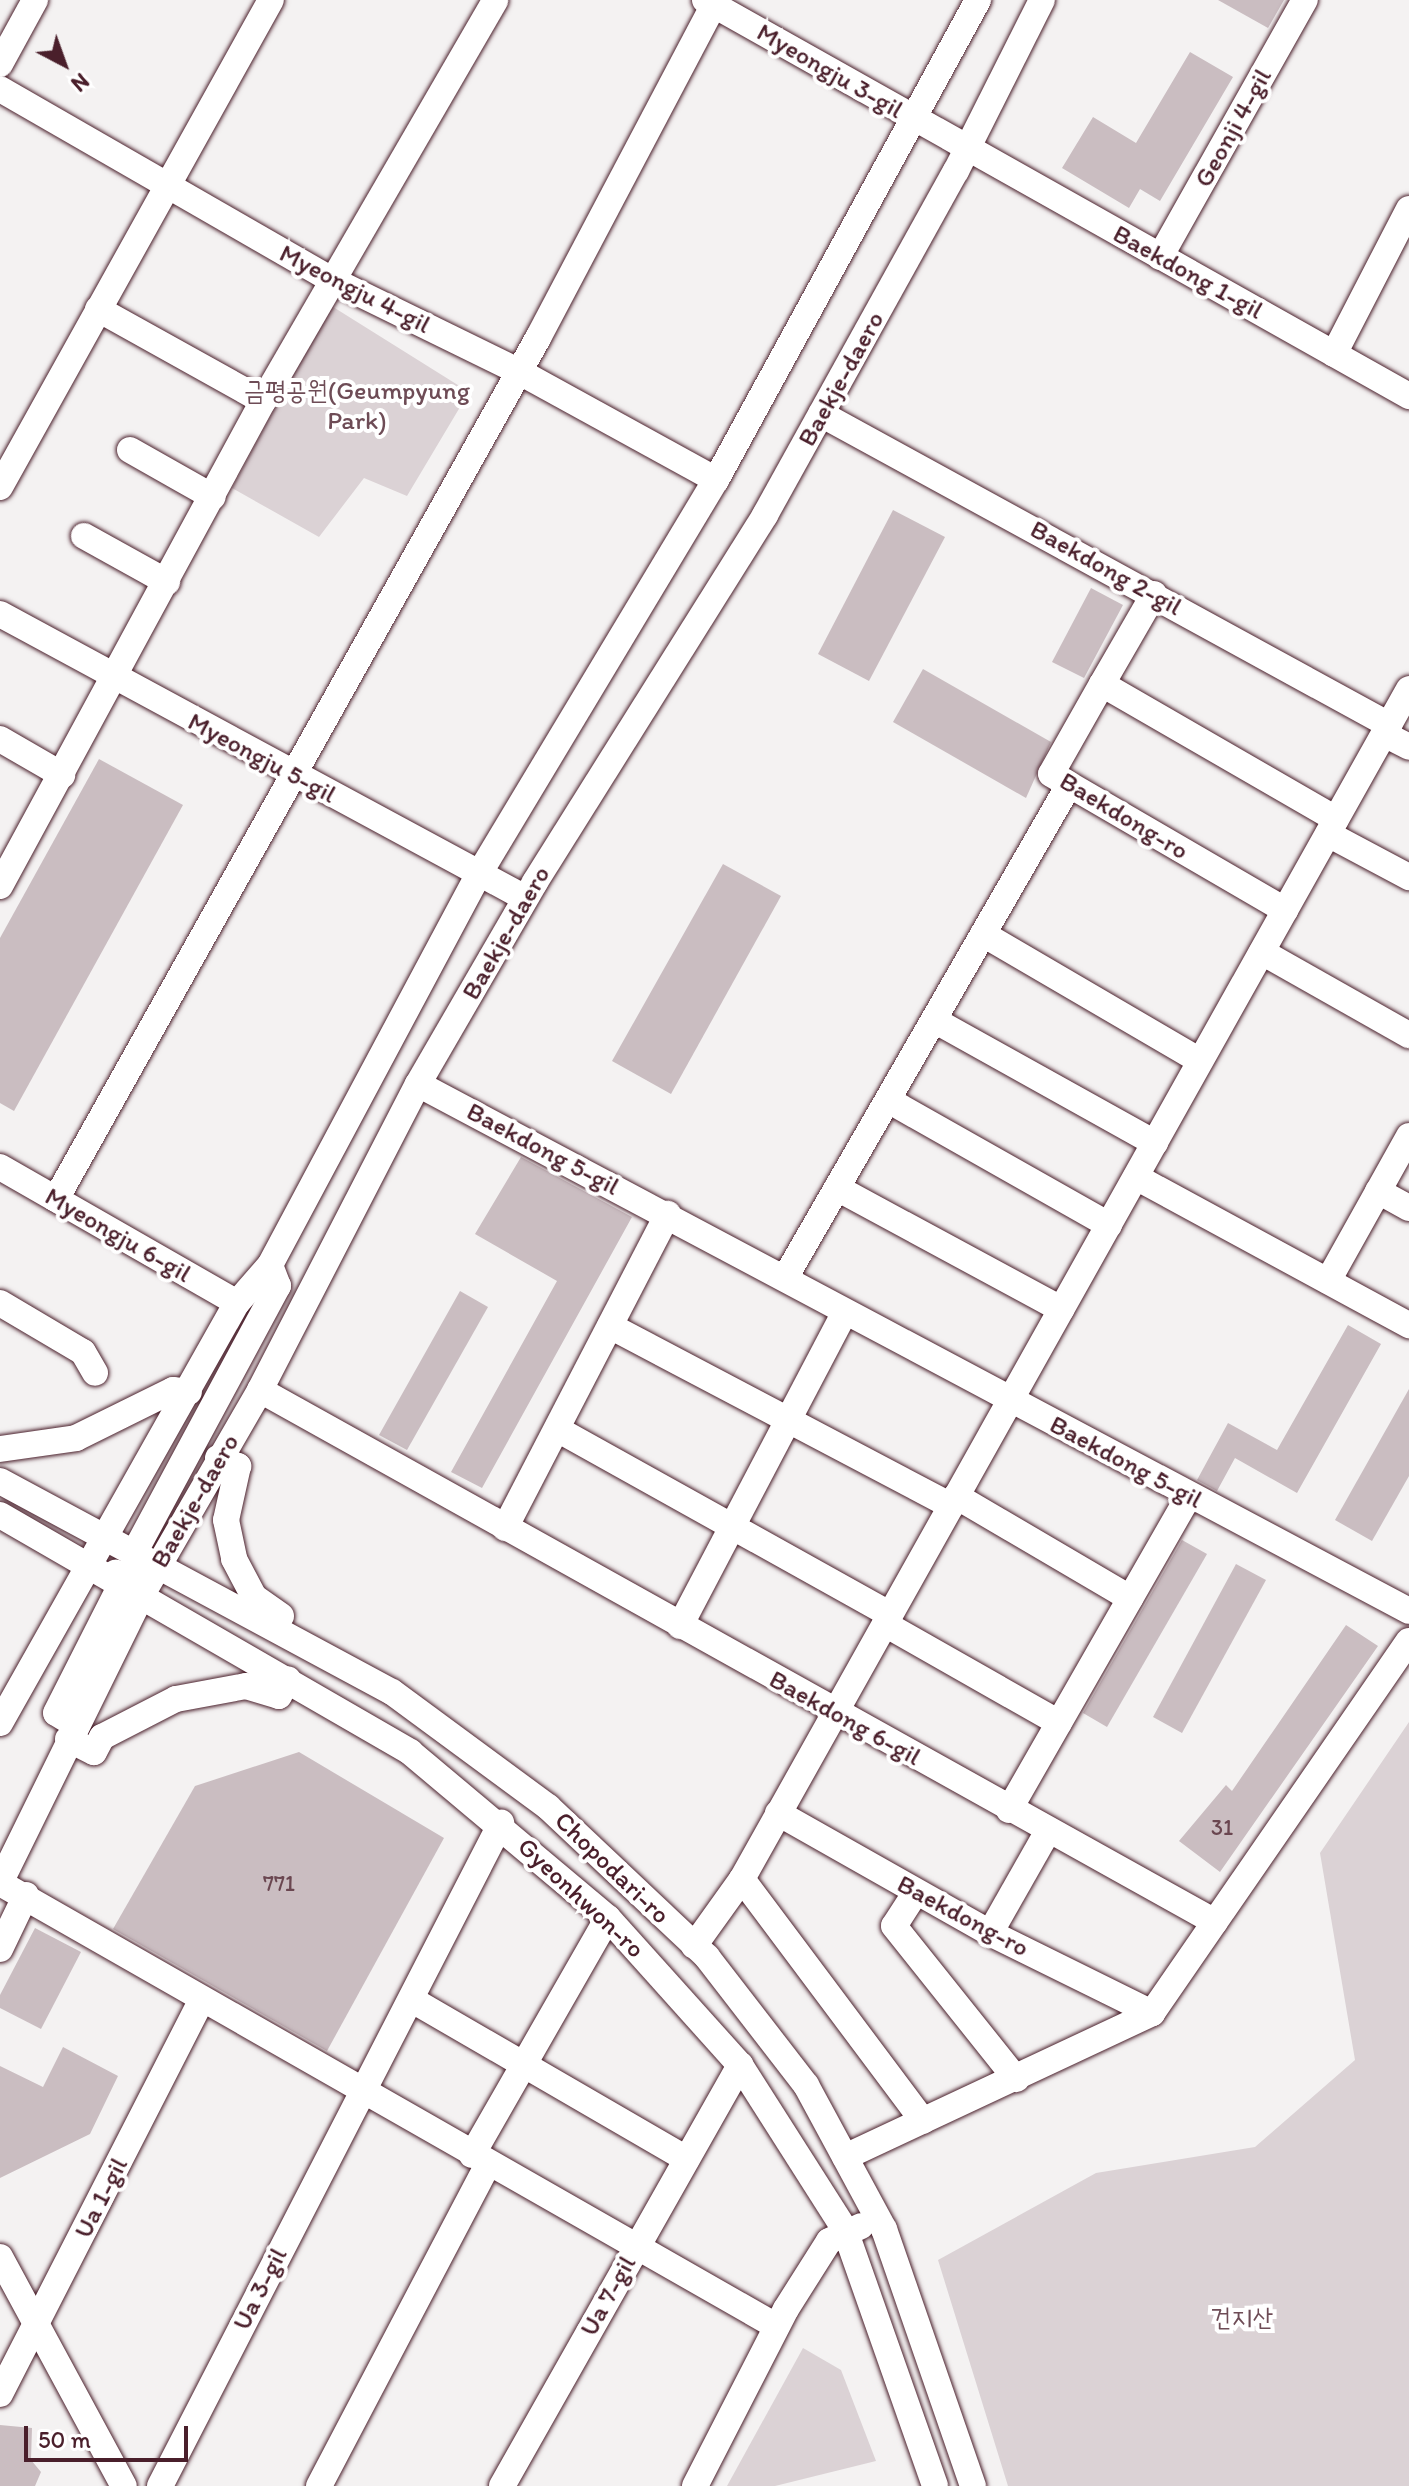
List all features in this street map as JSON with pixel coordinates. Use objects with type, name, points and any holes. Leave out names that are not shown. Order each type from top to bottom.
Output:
[{"type":"street","points":[[0,64],[35,0]]},
{"type":"street","points":[[0,487],[98,309],[170,189],[271,0]]},
{"type":"street","points":[[0,886],[7,857],[62,775],[263,401],[495,0]]},
{"type":"street","name":"Baekje-daero","points":[[1,1720],[107,1541],[237,1303],[270,1265],[479,874],[716,480],[978,0]]},
{"type":"street","name":"Baekje-daero","points":[[360,2092],[26,1895],[0,1883],[72,1732],[144,1562],[218,1458],[260,1390],[418,1084],[525,898],[765,515],[967,149],[1042,0]]},
{"type":"street","name":"Geonji 4-gil","points":[[1160,257],[1305,0]]},
{"type":"street","points":[[56,1199],[518,371],[711,2]]},
{"type":"street","name":"Myeongju 3-gil","points":[[711,2],[967,149]]},
{"type":"street","name":"Myeongju 4-gil","points":[[0,89],[332,280],[518,371],[716,480]]},
{"type":"street","name":"Baekdong 1-gil","points":[[967,149],[1409,396]]},
{"type":"street","points":[[1334,354],[1409,209]]},
{"type":"street","points":[[98,309],[263,401]]},
{"type":"street","name":"Baekdong 2-gil","points":[[821,414],[1154,594],[1386,729]]},
{"type":"street","points":[[130,450],[213,497]]},
{"type":"street","points":[[84,536],[167,582]]},
{"type":"street","name":"Baekdong-ro","points":[[1154,594],[1051,774],[1285,910]]},
{"type":"street","name":"Myeongju 5-gil","points":[[0,614],[525,898]]},
{"type":"street","points":[[1102,684],[1409,877]]},
{"type":"street","points":[[694,1946],[742,1879],[1409,689]]},
{"type":"street","points":[[1386,729],[1409,747]]},
{"type":"street","points":[[0,739],[62,775]]},
{"type":"street","points":[[785,1278],[1069,785]]},
{"type":"street","points":[[983,934],[1200,1061]]},
{"type":"street","points":[[1262,952],[1409,1035]]},
{"type":"street","points":[[934,1020],[1155,1143]]},
{"type":"street","name":"Baekdong 5-gil","points":[[418,1084],[668,1214],[844,1313],[1409,1611]]},
{"type":"street","points":[[888,1100],[1109,1225]]},
{"type":"street","points":[[1328,1281],[1409,1136]]},
{"type":"street","name":"Myeongju 6-gil","points":[[0,1167],[237,1303]]},
{"type":"street","points":[[1136,1177],[1409,1325]]},
{"type":"street","points":[[837,1188],[1061,1309]]},
{"type":"street","points":[[1378,1191],[1409,1208]]},
{"type":"street","points":[[505,1528],[668,1214]]},
{"type":"street","points":[[144,1562],[278,1286],[270,1265]]},
{"type":"street","points":[[0,1303],[83,1352],[95,1373]]},
{"type":"street","points":[[680,1626],[844,1313]]},
{"type":"street","points":[[610,1326],[788,1420],[954,1501],[1130,1598]]},
{"type":"street","points":[[0,1449],[76,1438],[173,1390],[189,1392]]},
{"type":"street","name":"Baekdong 6-gil","points":[[260,1390],[1009,1810],[1215,1922]]},
{"type":"street","points":[[557,1429],[732,1526],[1059,1723]]},
{"type":"street","points":[[218,1458],[238,1466],[226,1520],[234,1559],[254,1597],[289,1622],[285,1631]]},
{"type":"street","name":"Chopodari-ro","points":[[0,1481],[144,1562],[285,1631],[392,1692],[548,1807],[694,1946],[806,2085],[880,2221],[973,2486]]},
{"type":"street","points":[[1009,1810],[1189,1496]]},
{"type":"street","name":"Gyeonhwon-ro","points":[[0,1515],[410,1752],[501,1823],[608,1918],[740,2065],[845,2230],[935,2486]]},
{"type":"street","points":[[107,1541],[130,1592]]},
{"type":"street","points":[[845,2157],[1152,2013],[1409,1641]]},
{"type":"street","points":[[72,1732],[94,1752],[102,1737],[176,1699],[246,1686],[279,1696],[288,1679]]},
{"type":"street","name":"Baekdong-ro","points":[[778,1813],[990,1933],[1152,2013]]},
{"type":"street","name":"Ua 3-gil","points":[[160,2486],[360,2092],[414,2001],[501,1823]]},
{"type":"street","points":[[990,1933],[1048,1831]]},
{"type":"street","points":[[742,1879],[923,2121]]},
{"type":"street","points":[[916,1892],[894,1926],[1016,2079]]},
{"type":"street","points":[[0,1949],[26,1895]]},
{"type":"street","points":[[319,2486],[526,2066],[608,1918]]},
{"type":"street","name":"Ua 1-gil","points":[[0,2394],[201,2001]]},
{"type":"street","points":[[414,2001],[687,2159]]},
{"type":"street","points":[[360,2092],[635,2247],[740,2065]]},
{"type":"street","points":[[695,2486],[776,2326],[829,2241],[845,2230],[880,2221]]},
{"type":"street","name":"Ua 7-gil","points":[[502,2486],[635,2247],[776,2326]]},
{"type":"street","points":[[0,2257],[124,2486]]},
{"type":"green space","name":"금평공원(Geumpyung Park)","points":[[330,305],[469,392],[407,496],[364,478],[319,537],[232,488]]},
{"type":"green space","name":"건지산","points":[[1409,1722],[1409,2486],[1008,2486],[938,2260],[1096,2173],[1255,2147],[1355,2060],[1320,1853]]},
{"type":"green space","points":[[803,2348],[841,2370],[876,2461],[775,2486],[727,2486]]},
{"type":"building","points":[[1218,0],[1284,0],[1268,28]]},
{"type":"building","points":[[1190,52],[1233,77],[1160,201],[1140,189],[1129,208],[1062,168],[1093,117],[1136,143]]},
{"type":"building","points":[[893,510],[945,537],[869,681],[818,654]]},
{"type":"building","points":[[1091,588],[1123,605],[1084,678],[1052,662]]},
{"type":"building","points":[[923,669],[1051,742],[1026,798],[893,722]]},
{"type":"building","points":[[99,759],[183,805],[14,1111],[0,1103],[0,938]]},
{"type":"building","points":[[723,864],[781,896],[671,1094],[612,1061]]},
{"type":"building","points":[[521,1157],[632,1217],[482,1488],[451,1472],[557,1281],[475,1234]]},
{"type":"building","points":[[460,1291],[488,1307],[407,1450],[379,1435]]},
{"type":"building","points":[[1348,1325],[1381,1344],[1297,1493],[1235,1458],[1217,1491],[1197,1480],[1228,1423],[1277,1450]]},
{"type":"building","points":[[1409,1389],[1409,1476],[1372,1541],[1335,1520]]},
{"type":"building","points":[[1182,1540],[1207,1554],[1107,1727],[1083,1713]]},
{"type":"building","points":[[1236,1564],[1266,1580],[1182,1733],[1153,1717]]},
{"type":"building","points":[[1346,1625],[1378,1646],[1220,1872],[1179,1841],[1226,1785],[1232,1791]]},
{"type":"building","points":[[299,1752],[444,1838],[327,2051],[113,1929],[195,1786]]},
{"type":"building","points":[[35,1928],[81,1952],[41,2029],[0,2008],[0,1995]]},
{"type":"building","points":[[63,2047],[118,2076],[90,2134],[0,2178],[0,2066],[43,2087]]},
{"type":"building","points":[[0,2425],[32,2428],[31,2460],[41,2472],[35,2486],[0,2486]]}]
